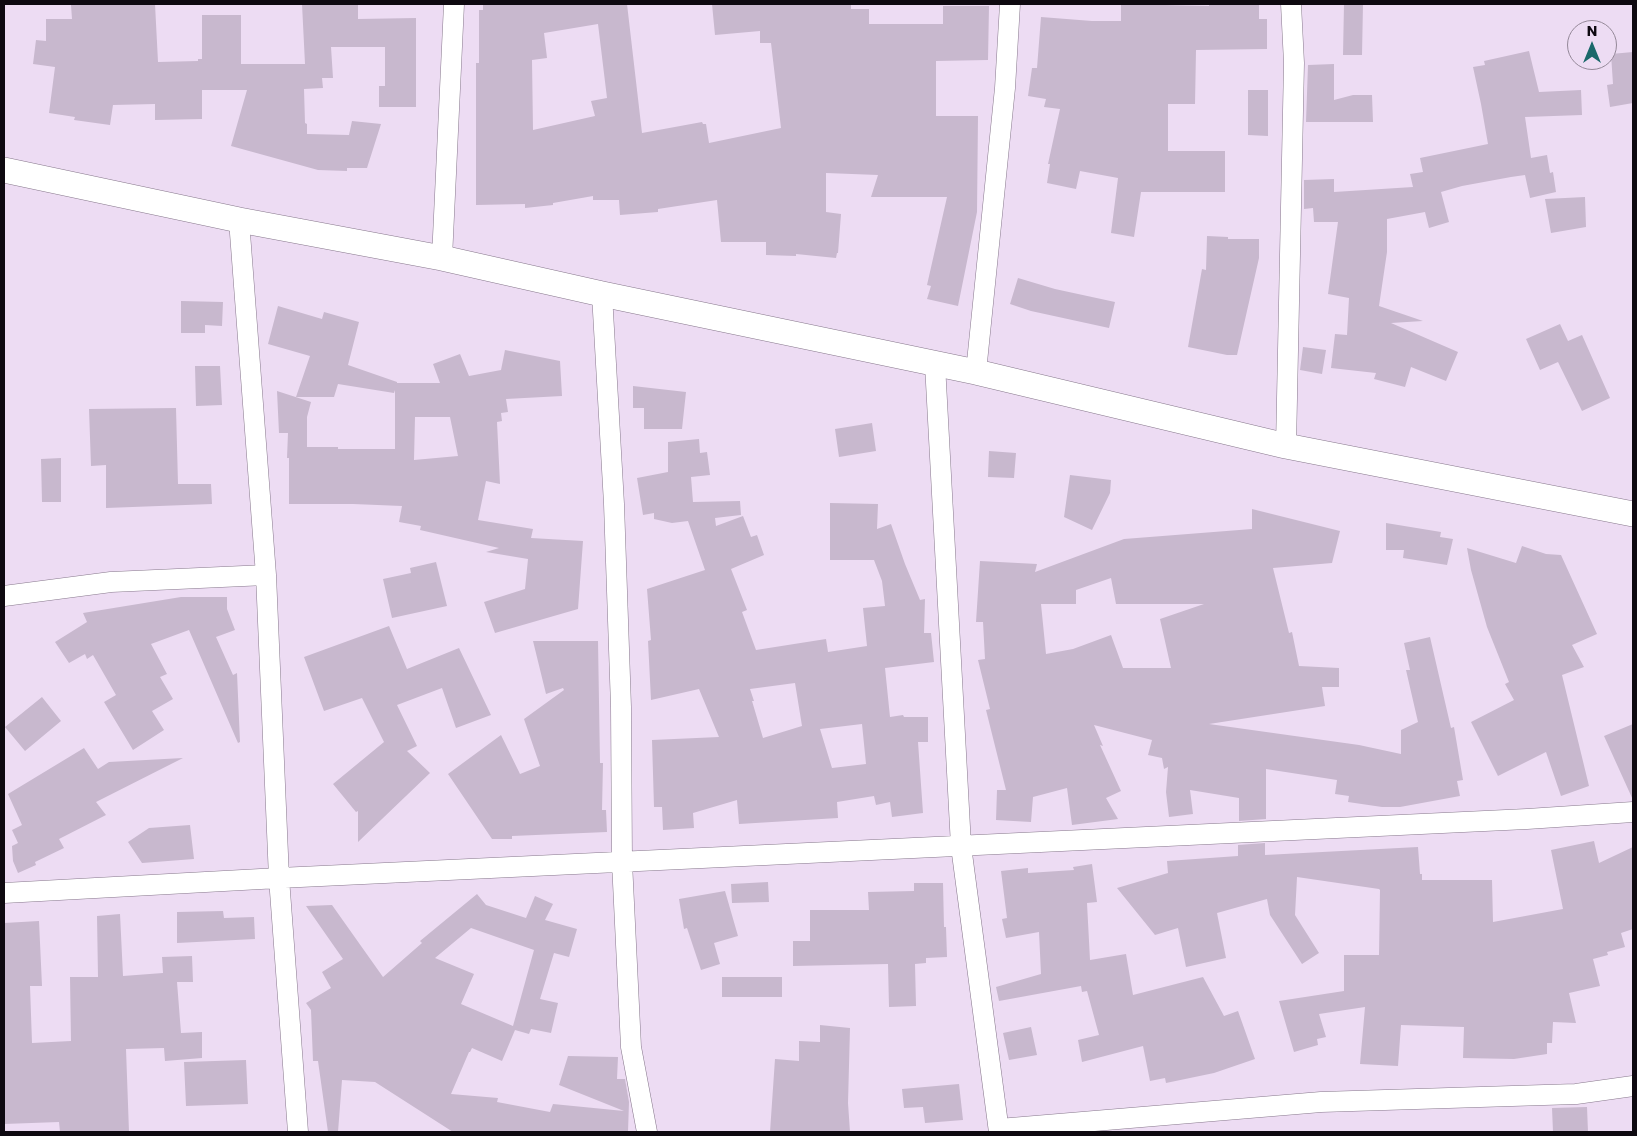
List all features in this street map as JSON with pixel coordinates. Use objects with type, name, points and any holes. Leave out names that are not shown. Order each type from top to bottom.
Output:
[{"type":"street","points":[[442,258],[454,4]]},
{"type":"street","points":[[976,372],[1005,88],[1010,4]]},
{"type":"street","points":[[1286,446],[1294,63],[1291,4]]},
{"type":"street","points":[[4,170],[239,220],[442,258],[602,294],[976,372],[1286,446],[1633,514]]},
{"type":"street","points":[[239,220],[266,574],[279,878],[298,1132]]},
{"type":"street","points":[[602,294],[614,504],[621,698],[622,862],[631,1046],[647,1132]]},
{"type":"street","points":[[935,364],[961,846],[999,1131],[1321,1102],[1576,1094],[1633,1086]]},
{"type":"street","points":[[4,596],[111,582],[266,574]]},
{"type":"street","points":[[4,893],[279,878],[1527,819],[1633,812]]},
{"type":"building","points":[[155,4],[158,62],[198,61],[198,59],[202,59],[202,15],[241,15],[241,64],[305,64],[302,4],[358,4],[358,19],[416,18],[416,107],[379,107],[379,86],[385,86],[385,47],[331,47],[333,78],[322,78],[323,88],[304,89],[307,134],[349,135],[352,121],[381,124],[367,168],[347,168],[347,171],[318,170],[231,146],[247,90],[202,90],[202,119],[155,120],[155,104],[113,105],[110,125],[74,120],[75,117],[49,113],[55,67],[33,64],[36,40],[46,41],[46,19],[72,19],[71,5]]},
{"type":"building","points":[[483,4],[627,4],[642,133],[702,122],[706,124],[709,143],[781,128],[771,43],[760,43],[760,31],[715,35],[712,4],[851,4],[851,9],[869,9],[869,24],[943,24],[943,6],[989,6],[988,60],[936,61],[936,116],[978,116],[977,212],[958,306],[927,299],[931,286],[927,285],[947,197],[871,197],[878,175],[826,173],[826,212],[841,214],[836,258],[796,254],[796,256],[766,255],[766,242],[721,242],[717,200],[658,209],[658,212],[620,215],[619,200],[593,200],[593,196],[553,203],[553,205],[525,208],[525,204],[476,205],[476,63],[479,63],[479,10],[483,10]],"holes":[[[598,24],[607,98],[591,101],[595,116],[533,130],[532,60],[547,58],[544,33]]]},
{"type":"building","points":[[1121,4],[1209,6],[1209,4],[1259,4],[1259,19],[1267,19],[1267,49],[1196,50],[1195,104],[1168,104],[1168,151],[1225,151],[1225,192],[1141,192],[1134,237],[1111,233],[1118,178],[1080,171],[1076,189],[1047,183],[1050,164],[1048,164],[1060,109],[1044,107],[1046,99],[1028,96],[1032,68],[1037,68],[1041,17],[1121,21]]},
{"type":"building","points":[[1344,4],[1363,4],[1362,55],[1343,55]]},
{"type":"building","points":[[1529,51],[1539,92],[1581,90],[1582,115],[1525,117],[1531,158],[1547,155],[1550,173],[1553,172],[1556,192],[1530,198],[1525,175],[1511,177],[1441,192],[1449,222],[1429,228],[1425,212],[1387,219],[1387,252],[1379,306],[1423,321],[1391,323],[1458,352],[1446,381],[1411,367],[1405,387],[1374,379],[1376,373],[1331,368],[1335,334],[1347,335],[1349,298],[1328,294],[1338,222],[1314,222],[1313,208],[1304,209],[1304,180],[1334,179],[1334,192],[1413,187],[1410,174],[1423,172],[1420,158],[1488,144],[1473,67],[1485,65],[1484,61]]},
{"type":"building","points":[[1633,52],[1633,103],[1610,107],[1607,85],[1613,84],[1612,70],[1617,70],[1617,53]]},
{"type":"building","points":[[1334,64],[1334,100],[1353,95],[1372,95],[1373,122],[1306,122],[1308,65]]},
{"type":"building","points":[[1248,90],[1268,90],[1268,136],[1248,135]]},
{"type":"building","points":[[1585,197],[1586,227],[1551,233],[1545,199]]},
{"type":"building","points":[[1207,236],[1228,237],[1228,239],[1259,239],[1259,258],[1237,355],[1227,355],[1188,347],[1202,269],[1206,270]]},
{"type":"building","points":[[1018,278],[1055,289],[1115,302],[1109,328],[1031,311],[1010,304]]},
{"type":"building","points":[[181,301],[223,302],[222,326],[205,325],[205,333],[181,333]]},
{"type":"building","points":[[278,306],[322,319],[324,312],[359,322],[348,365],[397,383],[440,383],[433,364],[460,354],[469,376],[501,370],[505,350],[560,361],[562,396],[506,399],[508,412],[501,413],[502,421],[497,422],[500,484],[486,481],[478,520],[533,529],[531,538],[583,541],[578,609],[495,633],[484,602],[525,589],[528,559],[486,552],[499,548],[420,530],[421,526],[399,522],[402,506],[289,504],[288,433],[279,433],[277,391],[311,402],[307,417],[307,447],[395,449],[395,390],[394,393],[338,384],[334,397],[296,397],[310,356],[268,344]],"holes":[[[415,417],[450,417],[458,456],[414,460]]]},
{"type":"building","points":[[1560,324],[1568,341],[1582,335],[1610,398],[1582,411],[1558,362],[1540,370],[1526,339]]},
{"type":"building","points":[[1303,347],[1326,350],[1322,374],[1300,370]]},
{"type":"building","points":[[195,366],[220,366],[222,405],[196,406]]},
{"type":"building","points":[[633,386],[686,392],[682,429],[644,429],[644,408],[633,408]]},
{"type":"building","points":[[176,408],[178,484],[211,484],[212,504],[106,508],[106,465],[91,466],[89,409]]},
{"type":"building","points":[[872,423],[876,451],[839,457],[835,429]]},
{"type":"building","points":[[699,439],[700,453],[707,452],[710,475],[691,477],[693,502],[740,501],[741,515],[715,518],[716,526],[743,516],[751,537],[757,535],[764,555],[731,569],[747,610],[742,612],[756,650],[826,639],[828,652],[867,646],[863,608],[885,606],[882,581],[874,560],[830,560],[830,503],[878,504],[877,529],[891,524],[920,600],[925,599],[924,633],[931,633],[934,662],[885,668],[890,717],[903,715],[904,717],[928,717],[928,742],[918,742],[923,813],[892,817],[890,802],[876,805],[874,796],[837,802],[838,818],[739,824],[737,800],[693,813],[694,828],[663,830],[662,807],[654,807],[652,740],[719,737],[699,689],[651,700],[648,641],[651,640],[647,589],[705,570],[688,521],[672,523],[654,519],[654,513],[643,515],[637,478],[668,472],[668,442]],"holes":[[[795,683],[802,726],[763,738],[750,689]],[[862,724],[866,764],[832,768],[820,729]]]},
{"type":"building","points":[[989,451],[1016,453],[1014,478],[988,477]]},
{"type":"building","points":[[61,458],[61,502],[42,502],[41,459]]},
{"type":"building","points":[[1070,475],[1111,480],[1110,493],[1092,530],[1064,517]]},
{"type":"building","points":[[1252,509],[1340,531],[1332,563],[1273,568],[1289,633],[1292,632],[1299,666],[1339,668],[1339,687],[1322,687],[1325,706],[1209,724],[1359,745],[1401,754],[1401,730],[1418,722],[1406,670],[1410,670],[1404,643],[1430,637],[1451,728],[1454,727],[1463,780],[1457,781],[1460,796],[1400,807],[1382,807],[1348,802],[1349,796],[1335,794],[1337,780],[1266,769],[1266,819],[1239,821],[1239,798],[1190,790],[1193,814],[1169,817],[1166,792],[1168,767],[1164,769],[1162,758],[1148,755],[1152,740],[1094,725],[1103,746],[1100,745],[1121,791],[1106,798],[1118,819],[1072,825],[1067,788],[1033,797],[1031,822],[996,820],[997,790],[1006,790],[986,710],[990,709],[978,660],[985,659],[983,622],[976,622],[980,561],[1037,564],[1035,572],[1124,539],[1252,529]],"holes":[[[1111,578],[1116,604],[1204,604],[1160,619],[1171,668],[1123,668],[1111,635],[1073,649],[1046,654],[1041,604],[1076,604],[1076,590]]]},
{"type":"building","points":[[1386,523],[1441,532],[1440,537],[1453,539],[1447,565],[1403,558],[1404,550],[1386,550]]},
{"type":"building","points":[[1522,546],[1546,554],[1561,555],[1597,634],[1572,645],[1584,667],[1562,675],[1589,786],[1561,796],[1546,752],[1498,776],[1471,722],[1514,700],[1505,684],[1509,682],[1487,627],[1471,570],[1467,548],[1516,563]]},
{"type":"building","points":[[436,562],[447,606],[392,618],[383,579],[411,573],[410,568]]},
{"type":"building","points":[[181,597],[227,597],[227,609],[235,630],[216,637],[233,675],[237,673],[240,742],[238,743],[189,630],[151,644],[167,674],[160,677],[173,699],[152,711],[164,730],[133,750],[104,702],[116,695],[93,655],[87,659],[85,654],[69,663],[55,642],[87,622],[83,613]]},
{"type":"building","points":[[389,626],[407,669],[459,648],[491,715],[456,728],[442,688],[397,705],[417,746],[407,751],[430,773],[358,842],[358,811],[356,812],[333,784],[384,742],[362,698],[324,711],[304,657]]},
{"type":"building","points":[[533,641],[598,641],[600,763],[603,763],[602,810],[606,810],[607,832],[512,836],[512,839],[492,839],[448,774],[501,735],[520,774],[540,766],[524,719],[564,690],[563,688],[546,694]]},
{"type":"building","points":[[42,697],[61,721],[25,751],[5,727]]},
{"type":"building","points":[[1633,724],[1633,800],[1604,736]]},
{"type":"building","points":[[84,748],[98,769],[109,762],[183,758],[96,802],[106,815],[59,839],[64,848],[35,862],[36,865],[18,873],[13,861],[12,846],[18,843],[12,830],[22,825],[8,794]]},
{"type":"building","points":[[190,825],[194,859],[142,863],[128,842],[149,828]]},
{"type":"building","points":[[1594,841],[1599,863],[1633,847],[1633,929],[1621,933],[1625,947],[1607,952],[1608,955],[1593,959],[1600,986],[1569,993],[1576,1023],[1553,1022],[1552,1043],[1547,1043],[1547,1054],[1514,1059],[1463,1058],[1464,1027],[1401,1025],[1398,1066],[1360,1064],[1365,1007],[1319,1014],[1326,1037],[1317,1039],[1318,1045],[1294,1052],[1279,1001],[1344,991],[1344,955],[1379,955],[1379,889],[1297,877],[1295,915],[1319,953],[1302,964],[1270,915],[1267,899],[1217,913],[1226,958],[1186,967],[1178,928],[1155,935],[1117,888],[1168,873],[1167,861],[1238,856],[1238,845],[1265,843],[1265,855],[1418,847],[1422,880],[1492,880],[1493,922],[1563,909],[1551,850]]},
{"type":"building","points":[[1092,864],[1097,902],[1087,903],[1090,960],[1126,954],[1133,995],[1203,977],[1224,1016],[1238,1011],[1255,1059],[1214,1073],[1166,1083],[1165,1078],[1150,1081],[1143,1046],[1082,1062],[1078,1040],[1099,1035],[1087,991],[1082,992],[1081,986],[999,1001],[996,987],[1041,974],[1039,932],[1006,938],[1002,919],[1007,918],[1001,871],[1028,868],[1028,873],[1074,870],[1073,867]]},
{"type":"building","points":[[768,882],[769,902],[732,903],[731,884]]},
{"type":"building","points":[[914,883],[943,883],[947,957],[926,958],[926,963],[915,964],[916,1006],[889,1007],[888,964],[793,966],[793,941],[810,941],[810,910],[869,910],[868,892],[914,891]]},
{"type":"building","points":[[725,891],[738,936],[714,943],[720,964],[701,970],[687,928],[684,929],[679,899]]},
{"type":"building","points":[[477,894],[486,905],[526,918],[535,896],[553,904],[545,920],[577,929],[569,957],[554,953],[540,999],[558,1003],[551,1033],[531,1029],[529,1034],[515,1030],[502,1061],[472,1048],[451,1094],[498,1098],[497,1102],[550,1112],[553,1104],[624,1111],[559,1085],[568,1056],[618,1057],[617,1079],[625,1079],[629,1102],[628,1132],[453,1132],[375,1082],[342,1080],[338,1132],[328,1132],[318,1061],[313,1061],[311,1010],[306,1003],[331,988],[322,972],[343,959],[306,906],[332,905],[383,977],[422,943],[420,941]],"holes":[[[471,928],[534,950],[513,1026],[461,1004],[474,974],[435,958]]]},
{"type":"building","points":[[223,911],[224,918],[254,917],[255,939],[177,943],[177,912]]},
{"type":"building","points":[[120,914],[123,976],[163,973],[162,957],[192,956],[193,982],[177,982],[181,1033],[202,1032],[202,1058],[165,1061],[164,1048],[126,1049],[129,1132],[60,1132],[59,1122],[4,1124],[4,923],[39,921],[42,986],[30,986],[32,1043],[71,1041],[70,977],[98,977],[97,916]]},
{"type":"building","points":[[722,977],[782,977],[782,997],[722,997]]},
{"type":"building","points":[[820,1025],[850,1028],[848,1103],[850,1132],[770,1132],[775,1059],[799,1061],[799,1041],[820,1042]]},
{"type":"building","points":[[1031,1027],[1037,1055],[1009,1060],[1003,1033]]},
{"type":"building","points":[[246,1060],[248,1104],[186,1106],[184,1062]]},
{"type":"building","points":[[959,1084],[963,1120],[925,1123],[923,1107],[904,1108],[902,1089]]},
{"type":"building","points":[[1587,1107],[1588,1132],[1553,1132],[1552,1108]]}]
